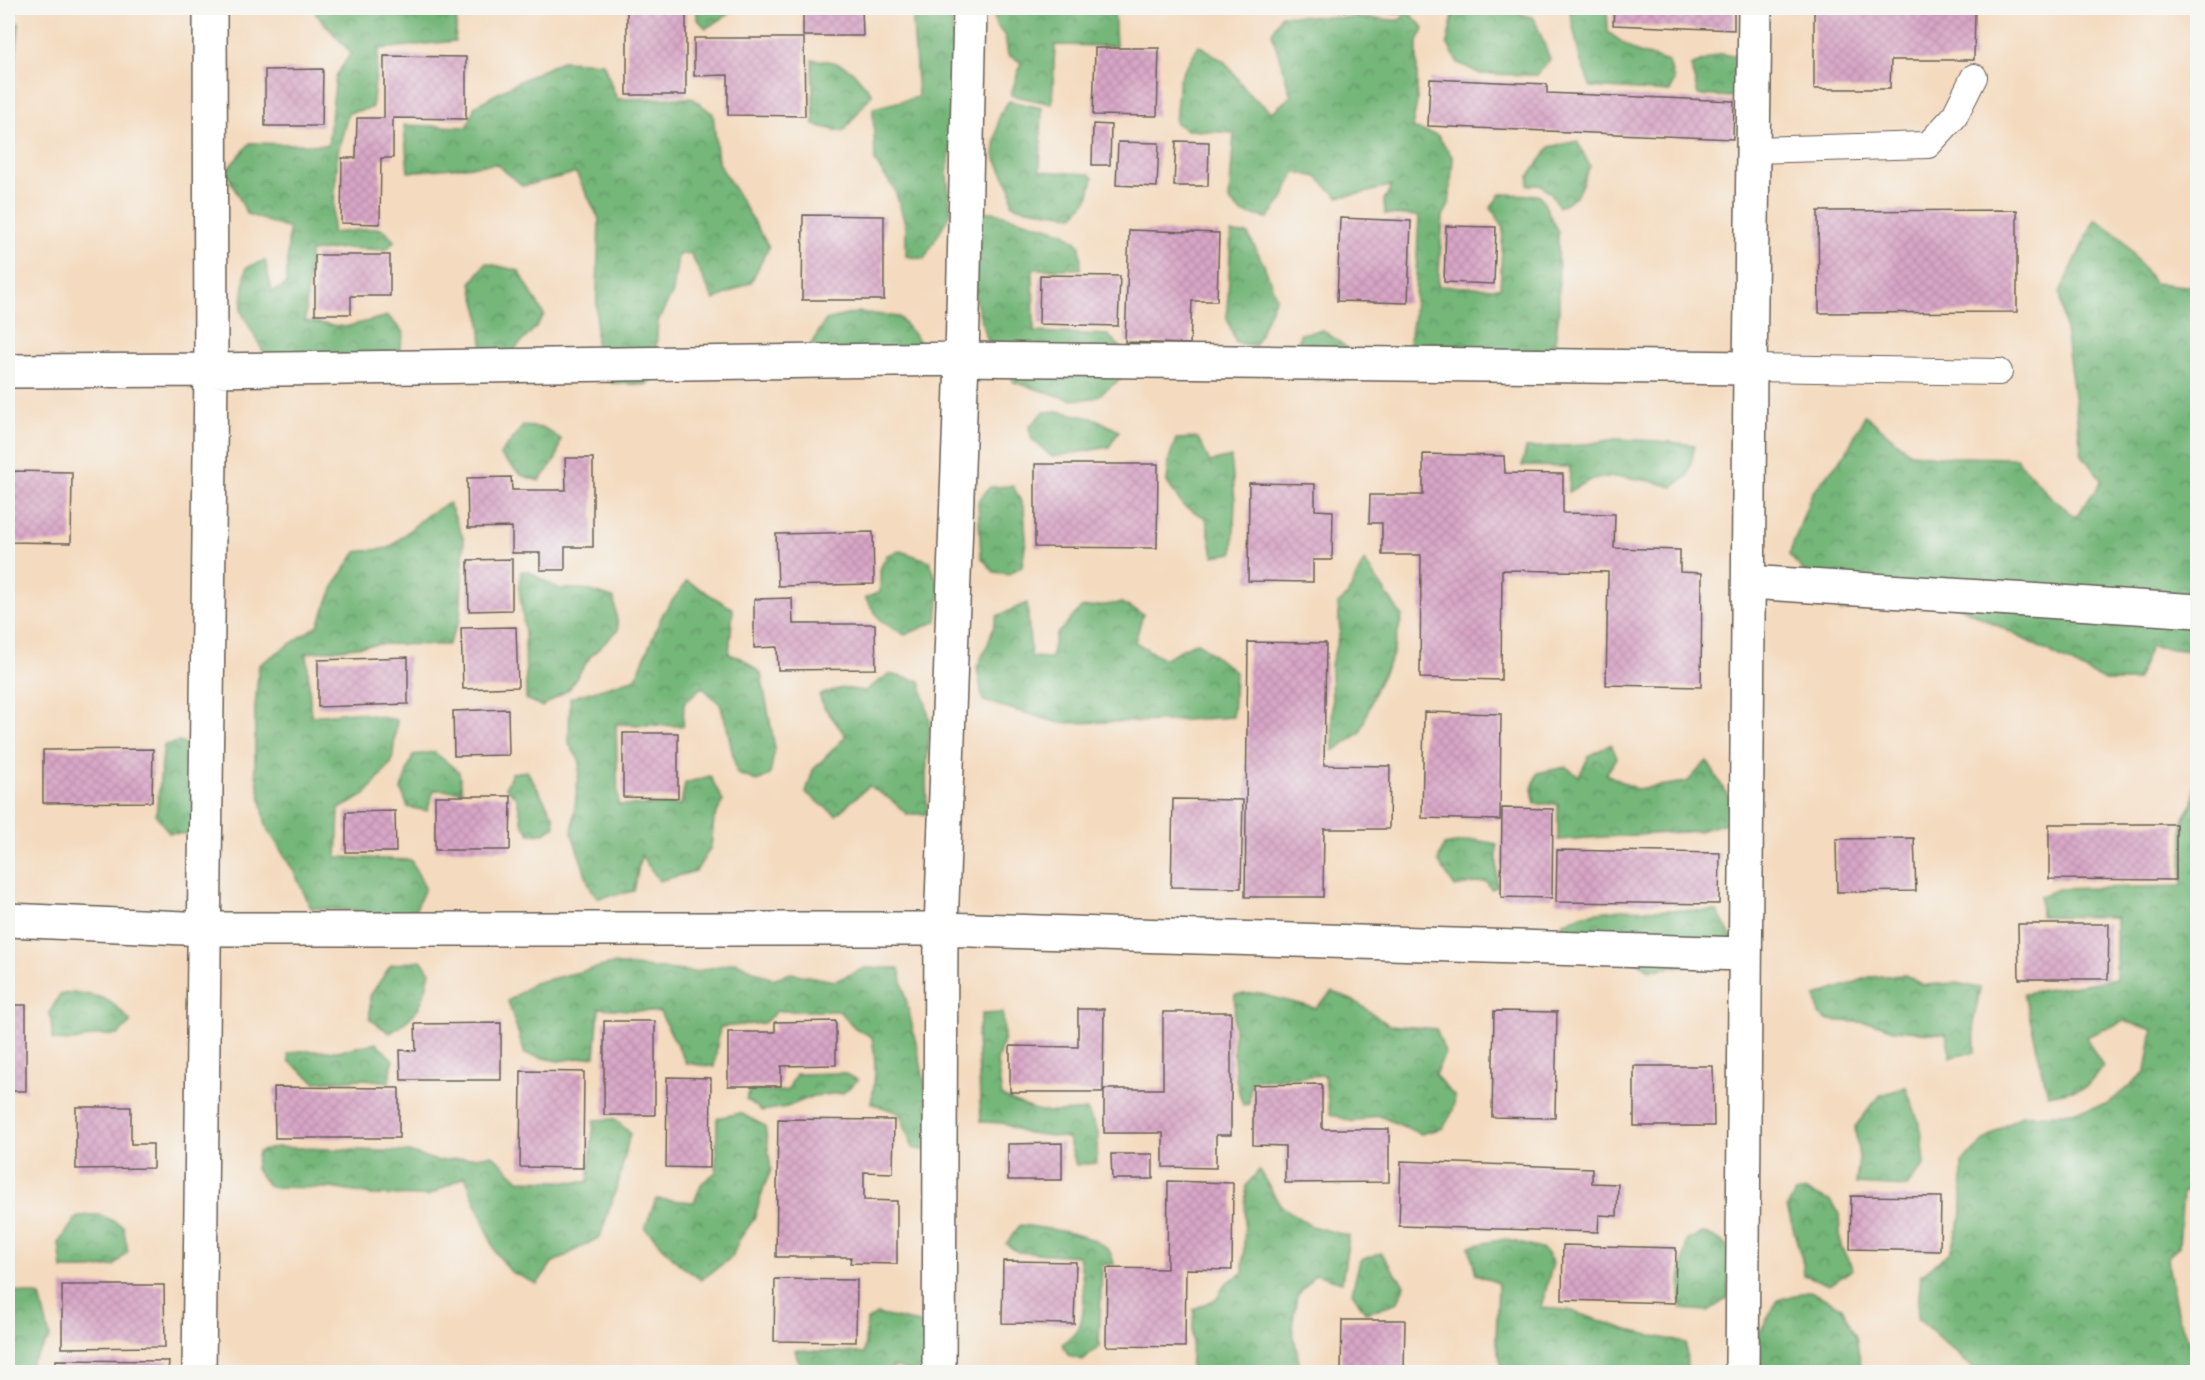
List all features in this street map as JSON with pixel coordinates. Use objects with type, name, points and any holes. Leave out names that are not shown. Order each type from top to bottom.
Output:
[{"type":"street","points":[[199,1372],[211,370],[210,8]]},
{"type":"street","points":[[939,1372],[940,929],[962,359],[970,8]]},
{"type":"street","points":[[1742,1372],[1743,954],[1755,8]]},
{"type":"street","points":[[8,371],[962,359],[1750,368]]},
{"type":"street","points":[[1749,582],[2198,611]]},
{"type":"street","points":[[8,920],[206,929],[940,929],[1743,954]]},
{"type":"lane","points":[[1754,150],[1928,145],[1954,117],[1974,77]]},
{"type":"lane","points":[[1750,368],[1999,372]]},
{"type":"green space","points":[[315,8],[447,8],[457,18],[455,41],[379,49],[372,108],[348,113],[338,152],[332,233],[377,228],[386,231],[394,241],[386,250],[344,248],[310,252],[305,321],[345,327],[388,316],[404,333],[396,361],[266,357],[241,311],[246,268],[265,260],[272,292],[286,285],[289,229],[247,214],[226,171],[250,143],[328,145],[336,76],[351,53],[316,14]]},
{"type":"green space","points":[[697,8],[730,8],[728,15],[706,28],[697,19]]},
{"type":"green space","points":[[912,8],[950,8],[953,34],[953,133],[947,175],[951,212],[924,259],[906,256],[906,227],[895,190],[875,162],[873,108],[918,97]]},
{"type":"green space","points":[[993,8],[1114,8],[1116,46],[1055,45],[1052,104],[1011,95],[1021,62],[1008,55],[1005,36],[996,25]]},
{"type":"green space","points":[[1506,8],[1534,18],[1550,59],[1537,75],[1481,74],[1458,63],[1447,43],[1454,11]]},
{"type":"green space","points":[[1569,8],[1607,8],[1608,32],[1636,52],[1669,62],[1674,80],[1670,92],[1591,87],[1580,59]]},
{"type":"green space","points":[[1408,12],[1424,28],[1417,44],[1417,102],[1412,128],[1437,135],[1453,158],[1449,205],[1443,216],[1438,286],[1500,288],[1503,227],[1491,208],[1500,194],[1540,195],[1558,232],[1559,310],[1552,366],[1408,351],[1414,315],[1419,216],[1385,214],[1384,200],[1392,185],[1365,193],[1338,197],[1317,177],[1295,172],[1283,199],[1268,218],[1242,213],[1229,200],[1234,133],[1187,130],[1175,122],[1179,79],[1199,45],[1225,62],[1249,94],[1272,112],[1291,96],[1272,33],[1281,15],[1399,20]]},
{"type":"green space","points":[[19,23],[14,72],[8,81],[8,28]]},
{"type":"green space","points":[[1720,54],[1741,57],[1744,103],[1735,97],[1698,95],[1691,66]]},
{"type":"green space","points":[[812,60],[840,64],[853,72],[872,94],[843,132],[814,125]]},
{"type":"green space","points":[[562,61],[603,63],[617,99],[692,98],[713,114],[718,162],[769,247],[751,282],[714,300],[690,253],[678,255],[673,292],[658,321],[654,376],[646,385],[612,383],[595,374],[599,219],[576,173],[523,186],[496,164],[408,172],[404,125],[467,127],[475,106]]},
{"type":"green space","points":[[1009,101],[1042,108],[1040,171],[1089,174],[1093,178],[1088,199],[1073,216],[1012,205],[1011,189],[994,155],[999,115]]},
{"type":"green space","points":[[1577,141],[1590,166],[1576,197],[1559,207],[1551,193],[1541,185],[1528,185],[1529,176],[1550,147]]},
{"type":"green space","points":[[980,212],[993,212],[1063,232],[1080,245],[1081,269],[1033,269],[1034,332],[1108,335],[1120,347],[1125,368],[1122,378],[1095,398],[1072,400],[1014,382],[1000,356],[986,337],[975,298]]},
{"type":"green space","points":[[2095,219],[2120,236],[2154,283],[2197,287],[2197,652],[2150,646],[2136,681],[2105,681],[1981,617],[1920,589],[1841,612],[1789,555],[1812,493],[1846,453],[1865,415],[1910,453],[1949,457],[2016,458],[2051,497],[2076,517],[2102,481],[2082,455],[2060,292]]},
{"type":"green space","points":[[1231,233],[1248,234],[1264,265],[1276,297],[1255,346],[1236,343],[1227,318]]},
{"type":"green space","points":[[486,263],[519,271],[544,315],[512,352],[483,353],[479,312],[471,283]]},
{"type":"green space","points":[[859,312],[899,317],[921,343],[871,362],[862,378],[835,371],[805,354],[826,320]]},
{"type":"green space","points":[[1323,330],[1361,358],[1344,376],[1315,380],[1297,355],[1300,334]]},
{"type":"green space","points":[[1058,411],[1096,419],[1119,431],[1109,447],[1052,457],[1032,439],[1029,427],[1044,412]]},
{"type":"green space","points":[[523,426],[544,428],[561,439],[556,459],[539,481],[521,475],[500,455]]},
{"type":"green space","points":[[1198,438],[1210,462],[1231,457],[1235,500],[1233,553],[1213,556],[1206,518],[1183,506],[1167,482],[1169,459],[1176,439]]},
{"type":"green space","points":[[1616,439],[1695,445],[1688,476],[1673,487],[1632,478],[1600,478],[1591,480],[1569,492],[1570,467],[1522,466],[1526,448],[1581,445]]},
{"type":"green space","points":[[1013,486],[1024,508],[1026,540],[1022,566],[1009,574],[994,572],[981,557],[978,501],[990,487]]},
{"type":"green space","points":[[449,503],[464,540],[460,620],[448,645],[381,644],[307,653],[311,716],[354,712],[397,720],[392,762],[365,795],[339,809],[337,857],[411,860],[425,888],[412,918],[311,908],[294,872],[266,826],[255,769],[255,707],[259,665],[318,625],[336,582],[356,552],[389,548],[427,515]]},
{"type":"green space","points":[[900,551],[930,561],[940,590],[937,621],[905,635],[882,622],[865,598],[880,592],[880,569],[887,555]]},
{"type":"green space","points":[[1364,561],[1402,616],[1392,657],[1376,688],[1360,733],[1333,751],[1331,665],[1340,631],[1338,604],[1347,596]]},
{"type":"green space","points":[[521,571],[527,571],[559,589],[584,589],[614,598],[618,630],[590,657],[569,689],[542,707],[526,699],[525,634],[519,587]]},
{"type":"green space","points":[[687,581],[733,609],[729,654],[743,659],[761,674],[775,748],[770,775],[757,781],[737,774],[720,704],[702,687],[684,703],[683,726],[616,724],[618,805],[681,805],[685,783],[710,776],[723,801],[714,819],[711,847],[696,871],[659,881],[641,855],[634,891],[598,898],[590,887],[572,834],[580,761],[569,744],[570,698],[636,678],[663,613]]},
{"type":"green space","points":[[1027,603],[1031,657],[1051,658],[1056,635],[1081,608],[1121,603],[1143,614],[1135,642],[1163,659],[1197,642],[1235,672],[1233,717],[1060,723],[983,701],[977,667],[988,644],[997,616]]},
{"type":"green space","points":[[889,674],[920,681],[930,721],[926,775],[927,814],[907,814],[890,799],[869,786],[836,815],[806,793],[813,770],[846,736],[824,707],[819,695],[842,688],[865,691]]},
{"type":"green space","points":[[178,742],[192,746],[198,835],[169,833],[156,815],[164,745]]},
{"type":"green space","points":[[1611,744],[1617,758],[1606,774],[1636,789],[1687,782],[1707,761],[1736,809],[1726,823],[1698,831],[1558,840],[1558,804],[1535,804],[1532,789],[1537,773],[1566,767],[1579,776],[1589,756]]},
{"type":"green space","points":[[434,752],[459,772],[462,791],[434,790],[427,811],[408,807],[401,789],[413,755]]},
{"type":"green space","points":[[2197,764],[2198,1115],[2187,1133],[2197,1144],[2197,1189],[2183,1192],[2179,1246],[2167,1258],[2178,1318],[2197,1356],[2197,1371],[1983,1372],[1974,1369],[1917,1318],[1921,1275],[1950,1252],[1962,1214],[1962,1162],[1993,1133],[2022,1115],[2060,1114],[2108,1104],[2146,1071],[2153,1030],[2124,1021],[2086,1037],[2103,1067],[2086,1087],[2048,1095],[2024,993],[2116,979],[2116,917],[2041,916],[2040,896],[2058,889],[2182,886],[2183,819],[2193,803]]},
{"type":"green space","points":[[527,771],[554,817],[555,826],[544,833],[530,834],[523,825],[517,799],[506,787],[512,773]]},
{"type":"green space","points":[[1475,840],[1497,844],[1497,887],[1491,889],[1486,881],[1455,887],[1438,861],[1444,845]]},
{"type":"green space","points":[[1621,909],[1717,911],[1736,945],[1709,962],[1650,970],[1620,953],[1567,957],[1562,923],[1584,914]]},
{"type":"green space","points":[[421,960],[430,972],[422,1001],[414,1014],[390,1033],[370,1019],[370,996],[391,965]]},
{"type":"green space","points":[[736,962],[772,979],[791,973],[835,981],[865,968],[899,968],[924,1078],[933,1152],[913,1148],[899,1113],[871,1103],[875,1070],[872,1037],[855,1028],[839,1011],[777,1011],[764,1023],[720,1027],[714,1067],[686,1063],[660,1012],[599,1008],[595,1056],[558,1061],[525,1054],[508,1001],[534,983],[612,964],[694,972]]},
{"type":"green space","points":[[1905,975],[1924,985],[1956,983],[1980,988],[1974,1019],[1975,1052],[1951,1057],[1946,1034],[1894,1030],[1873,1023],[1827,1020],[1819,1014],[1816,996],[1870,977]]},
{"type":"green space","points":[[73,992],[106,1000],[117,1007],[131,1022],[118,1035],[98,1035],[75,1041],[53,1040],[50,1012],[60,995]]},
{"type":"green space","points":[[1333,992],[1356,1002],[1389,1025],[1436,1029],[1445,1053],[1435,1075],[1455,1097],[1453,1111],[1443,1128],[1421,1134],[1377,1115],[1353,1122],[1330,1114],[1324,1075],[1251,1081],[1249,1104],[1243,1105],[1234,1065],[1235,995],[1257,993],[1315,1008]]},
{"type":"green space","points":[[1003,1013],[1004,1037],[997,1062],[1002,1096],[1043,1111],[1087,1110],[1098,1133],[1096,1163],[1076,1165],[1068,1138],[1021,1132],[1003,1123],[981,1122],[977,1036],[982,1014]]},
{"type":"green space","points":[[376,1043],[393,1060],[389,1082],[364,1079],[315,1082],[289,1061],[288,1054],[298,1051],[337,1051]]},
{"type":"green space","points":[[843,1073],[858,1080],[843,1093],[813,1096],[787,1107],[762,1111],[746,1099],[750,1091],[787,1091],[796,1074]]},
{"type":"green space","points":[[1906,1087],[1921,1129],[1925,1164],[1906,1187],[1856,1184],[1859,1158],[1855,1127],[1879,1096]]},
{"type":"green space","points":[[740,1113],[765,1126],[771,1170],[754,1219],[739,1240],[732,1257],[701,1280],[679,1264],[645,1228],[656,1199],[694,1202],[702,1183],[716,1172],[717,1118]]},
{"type":"green space","points":[[615,1119],[630,1133],[619,1180],[600,1237],[552,1263],[537,1284],[511,1272],[496,1253],[465,1176],[428,1196],[372,1195],[331,1188],[269,1187],[255,1168],[258,1152],[276,1147],[409,1152],[437,1161],[493,1155],[519,1180],[588,1182],[594,1120]]},
{"type":"green space","points":[[1259,1170],[1280,1205],[1311,1226],[1349,1236],[1342,1282],[1315,1274],[1297,1296],[1292,1327],[1301,1372],[1190,1372],[1194,1309],[1216,1299],[1226,1283],[1243,1273],[1246,1186]]},
{"type":"green space","points":[[1806,1191],[1830,1201],[1839,1214],[1841,1247],[1853,1269],[1830,1285],[1804,1275],[1803,1263],[1787,1207],[1795,1193]]},
{"type":"green space","points":[[101,1215],[123,1226],[128,1251],[114,1266],[62,1269],[59,1243],[76,1218]]},
{"type":"green space","points":[[1020,1225],[1080,1236],[1102,1245],[1111,1254],[1114,1264],[1102,1265],[1099,1347],[1083,1360],[1069,1356],[1062,1344],[1074,1335],[1082,1318],[1084,1297],[1079,1256],[1018,1252],[1006,1244]]},
{"type":"green space","points":[[1703,1233],[1721,1241],[1730,1250],[1728,1298],[1708,1311],[1681,1309],[1680,1280],[1687,1240]]},
{"type":"green space","points":[[1505,1239],[1544,1250],[1553,1263],[1541,1308],[1568,1310],[1628,1330],[1686,1343],[1687,1372],[1503,1372],[1496,1343],[1498,1283],[1476,1274],[1469,1246]]},
{"type":"green space","points":[[1381,1253],[1404,1285],[1398,1302],[1366,1313],[1352,1292],[1360,1260]]},
{"type":"green space","points":[[8,1290],[40,1296],[50,1338],[31,1362],[31,1372],[8,1372]]},
{"type":"green space","points":[[1810,1291],[1842,1307],[1856,1337],[1862,1372],[1756,1372],[1755,1341],[1778,1300]]},
{"type":"green space","points":[[876,1314],[919,1323],[938,1351],[924,1366],[914,1372],[893,1366],[893,1372],[801,1372],[795,1350],[864,1353],[867,1321]]},
{"type":"building","points":[[627,8],[686,8],[686,95],[627,95]]},
{"type":"building","points":[[803,8],[862,8],[863,36],[803,36]]},
{"type":"building","points":[[1399,8],[1399,14],[1306,9]]},
{"type":"building","points":[[1614,8],[1734,8],[1734,30],[1613,25]]},
{"type":"building","points":[[1814,8],[1975,10],[1974,60],[1891,60],[1890,89],[1814,89]]},
{"type":"building","points":[[694,38],[804,38],[805,116],[728,115],[728,75],[694,76]]},
{"type":"building","points":[[1095,48],[1159,48],[1157,116],[1093,115]]},
{"type":"building","points":[[384,56],[466,57],[466,119],[393,118],[393,158],[381,158],[380,224],[341,223],[342,158],[356,158],[357,118],[384,118]]},
{"type":"building","points":[[323,69],[322,126],[265,126],[265,70]]},
{"type":"building","points":[[1430,79],[1547,84],[1547,93],[1734,101],[1733,139],[1428,126]]},
{"type":"building","points":[[1093,124],[1111,125],[1110,165],[1092,165]]},
{"type":"building","points":[[1176,141],[1209,142],[1208,186],[1174,186]]},
{"type":"building","points":[[1118,142],[1159,143],[1157,187],[1116,185]]},
{"type":"building","points":[[2017,210],[2017,312],[1819,313],[1818,211]]},
{"type":"building","points":[[803,215],[884,216],[884,300],[802,300]]},
{"type":"building","points":[[1340,218],[1411,221],[1408,303],[1337,301]]},
{"type":"building","points":[[1446,226],[1496,227],[1494,284],[1444,282]]},
{"type":"building","points":[[1129,230],[1219,233],[1217,301],[1192,301],[1190,344],[1125,342]]},
{"type":"building","points":[[315,255],[390,255],[390,296],[351,296],[351,314],[315,314]]},
{"type":"building","points":[[1040,275],[1120,276],[1118,326],[1039,324]]},
{"type":"building","points":[[1423,454],[1504,456],[1505,473],[1563,474],[1563,513],[1615,514],[1614,548],[1680,550],[1680,572],[1702,573],[1701,687],[1606,685],[1608,572],[1502,570],[1501,680],[1420,678],[1421,555],[1382,555],[1382,523],[1369,523],[1370,495],[1423,495]]},
{"type":"building","points":[[565,458],[593,458],[593,547],[565,547],[565,570],[540,570],[540,553],[512,553],[512,527],[468,528],[467,478],[511,477],[512,490],[566,490]]},
{"type":"building","points":[[1035,464],[1158,464],[1157,548],[1035,547]]},
{"type":"building","points":[[8,471],[72,472],[71,543],[8,542]]},
{"type":"building","points":[[1249,483],[1315,484],[1315,510],[1333,511],[1332,560],[1313,560],[1313,582],[1248,581]]},
{"type":"building","points":[[873,532],[874,584],[778,586],[776,534]]},
{"type":"building","points":[[512,559],[512,610],[469,611],[468,560]]},
{"type":"building","points":[[792,598],[793,624],[875,624],[876,669],[778,670],[777,647],[754,648],[754,599]]},
{"type":"building","points":[[516,627],[518,687],[463,689],[461,628]]},
{"type":"building","points":[[1248,642],[1326,643],[1324,765],[1390,766],[1389,829],[1324,829],[1323,897],[1245,897]]},
{"type":"building","points":[[408,657],[408,704],[318,707],[318,660]]},
{"type":"building","points":[[508,709],[509,755],[454,756],[453,711]]},
{"type":"building","points":[[1424,712],[1501,714],[1500,820],[1422,818]]},
{"type":"building","points":[[623,733],[678,733],[678,798],[623,797]]},
{"type":"building","points":[[153,749],[152,802],[43,803],[43,750]]},
{"type":"building","points":[[435,796],[511,796],[510,850],[435,850]]},
{"type":"building","points":[[1173,799],[1243,800],[1241,888],[1171,887]]},
{"type":"building","points":[[1502,808],[1553,809],[1552,898],[1501,897]]},
{"type":"building","points":[[395,811],[396,852],[346,852],[346,812]]},
{"type":"building","points":[[2049,824],[2176,824],[2176,880],[2049,879]]},
{"type":"building","points":[[1914,838],[1916,891],[1837,892],[1836,839]]},
{"type":"building","points":[[1557,850],[1720,853],[1719,904],[1556,902]]},
{"type":"building","points":[[2018,924],[2109,924],[2108,979],[2019,979]]},
{"type":"building","points":[[8,1005],[26,1005],[26,1091],[8,1091]]},
{"type":"building","points":[[1078,1009],[1104,1009],[1103,1092],[1010,1092],[1010,1046],[1078,1047]]},
{"type":"building","points":[[1494,1011],[1557,1012],[1555,1118],[1492,1117]]},
{"type":"building","points":[[1163,1012],[1231,1012],[1231,1135],[1216,1135],[1216,1168],[1163,1167],[1163,1133],[1104,1133],[1104,1089],[1163,1089]]},
{"type":"building","points":[[604,1021],[655,1021],[655,1115],[604,1115]]},
{"type":"building","points":[[836,1021],[836,1065],[781,1066],[781,1086],[728,1086],[728,1032],[775,1032],[775,1022]]},
{"type":"building","points":[[501,1023],[501,1080],[401,1080],[400,1050],[416,1051],[415,1024]]},
{"type":"building","points":[[1634,1066],[1713,1066],[1714,1126],[1634,1126]]},
{"type":"building","points":[[521,1071],[584,1072],[583,1168],[520,1167]]},
{"type":"building","points":[[667,1077],[711,1078],[710,1168],[666,1167]]},
{"type":"building","points":[[1322,1084],[1322,1129],[1389,1129],[1389,1182],[1285,1183],[1285,1146],[1253,1145],[1253,1085]]},
{"type":"building","points":[[274,1087],[399,1088],[399,1138],[275,1138]]},
{"type":"building","points":[[76,1107],[131,1107],[131,1144],[153,1144],[153,1168],[76,1169]]},
{"type":"building","points":[[778,1119],[894,1120],[893,1173],[864,1172],[864,1200],[897,1201],[897,1264],[850,1263],[851,1257],[776,1257]]},
{"type":"building","points":[[1062,1143],[1062,1180],[1008,1180],[1008,1144]]},
{"type":"building","points":[[1111,1154],[1153,1154],[1153,1179],[1112,1179]]},
{"type":"building","points":[[1401,1161],[1592,1168],[1592,1183],[1618,1184],[1617,1216],[1599,1215],[1598,1232],[1399,1226]]},
{"type":"building","points":[[1168,1181],[1233,1183],[1232,1270],[1186,1269],[1185,1347],[1106,1346],[1107,1268],[1167,1269]]},
{"type":"building","points":[[1851,1196],[1941,1197],[1940,1251],[1850,1249]]},
{"type":"building","points":[[2196,1221],[2198,1221],[2198,1321],[2193,1321]]},
{"type":"building","points":[[1563,1245],[1676,1248],[1675,1303],[1562,1300]]},
{"type":"building","points":[[1003,1261],[1076,1262],[1074,1324],[1002,1323]]},
{"type":"building","points":[[775,1279],[857,1280],[856,1342],[774,1341]]},
{"type":"building","points":[[62,1285],[164,1285],[165,1347],[62,1348]]},
{"type":"building","points":[[1342,1320],[1405,1320],[1404,1372],[1341,1372]]},
{"type":"building","points":[[56,1360],[169,1361],[168,1372],[56,1372]]}]
